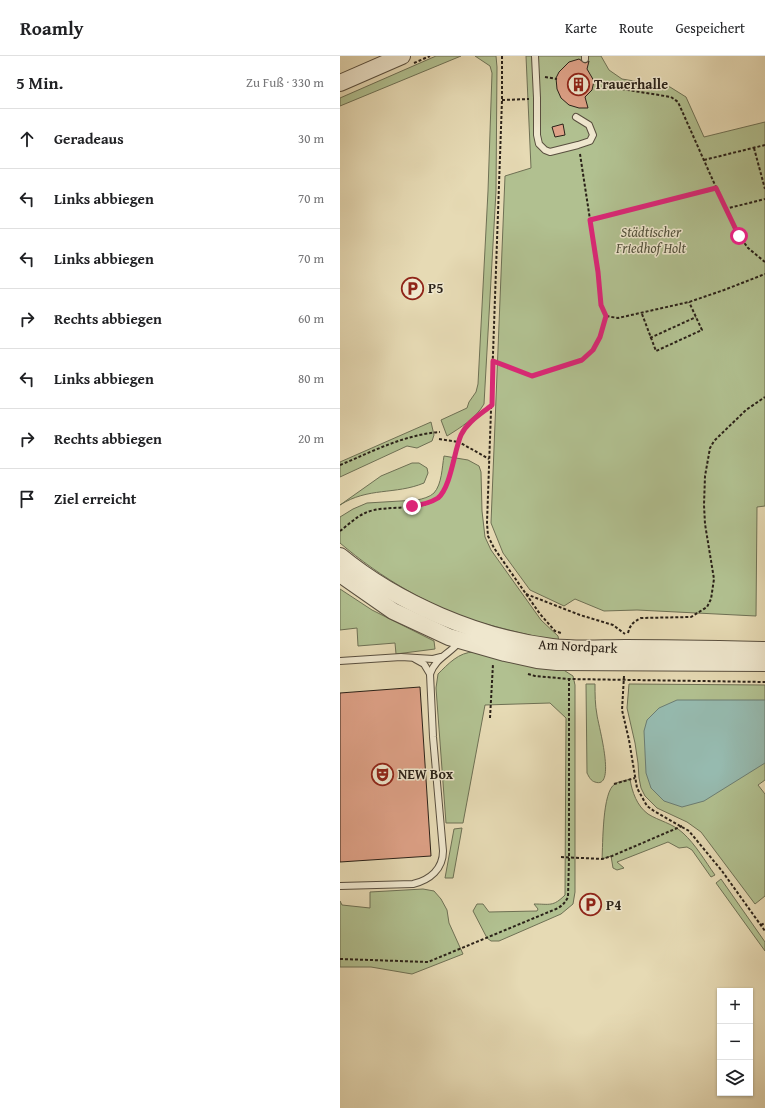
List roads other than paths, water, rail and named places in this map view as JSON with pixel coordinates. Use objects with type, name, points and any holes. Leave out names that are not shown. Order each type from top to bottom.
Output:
[{"type":"street","points":[[340,83],[402,56]]},
{"type":"street","name":"Am Nordpark","points":[[340,556],[359,571],[400,597],[457,622],[505,639],[553,647],[596,649],[765,650]]},
{"type":"street","name":"Am Nordpark","points":[[340,574],[393,611],[449,637],[505,653],[537,660],[557,662],[765,663]]},
{"type":"lane","points":[[534,56],[537,98],[537,135],[539,144],[550,152],[590,141],[593,135],[589,125],[576,117]]},
{"type":"lane","points":[[340,886],[413,884],[422,882],[437,871],[441,863],[443,850],[433,737],[430,674],[437,661],[452,650],[460,640]]},
{"type":"lane","points":[[340,661],[401,657],[433,659],[444,656]]},
{"type":"lane","points":[[414,658],[424,664],[430,674]]},
{"type":"water","points":[[677,700],[765,700],[765,763],[704,801],[682,807],[664,801],[651,788],[646,773],[644,731],[647,720],[659,708]]},
{"type":"place","name":"Trauerhalle","points":[[579,84]]},
{"type":"place","name":"P5","points":[[412,288]]},
{"type":"place","name":"NEW Box","points":[[383,774]]},
{"type":"place","name":"P4","points":[[590,905]]},
{"type":"park label","name":"Städtischer Friedhof Holt","points":[[651,240]]}]
